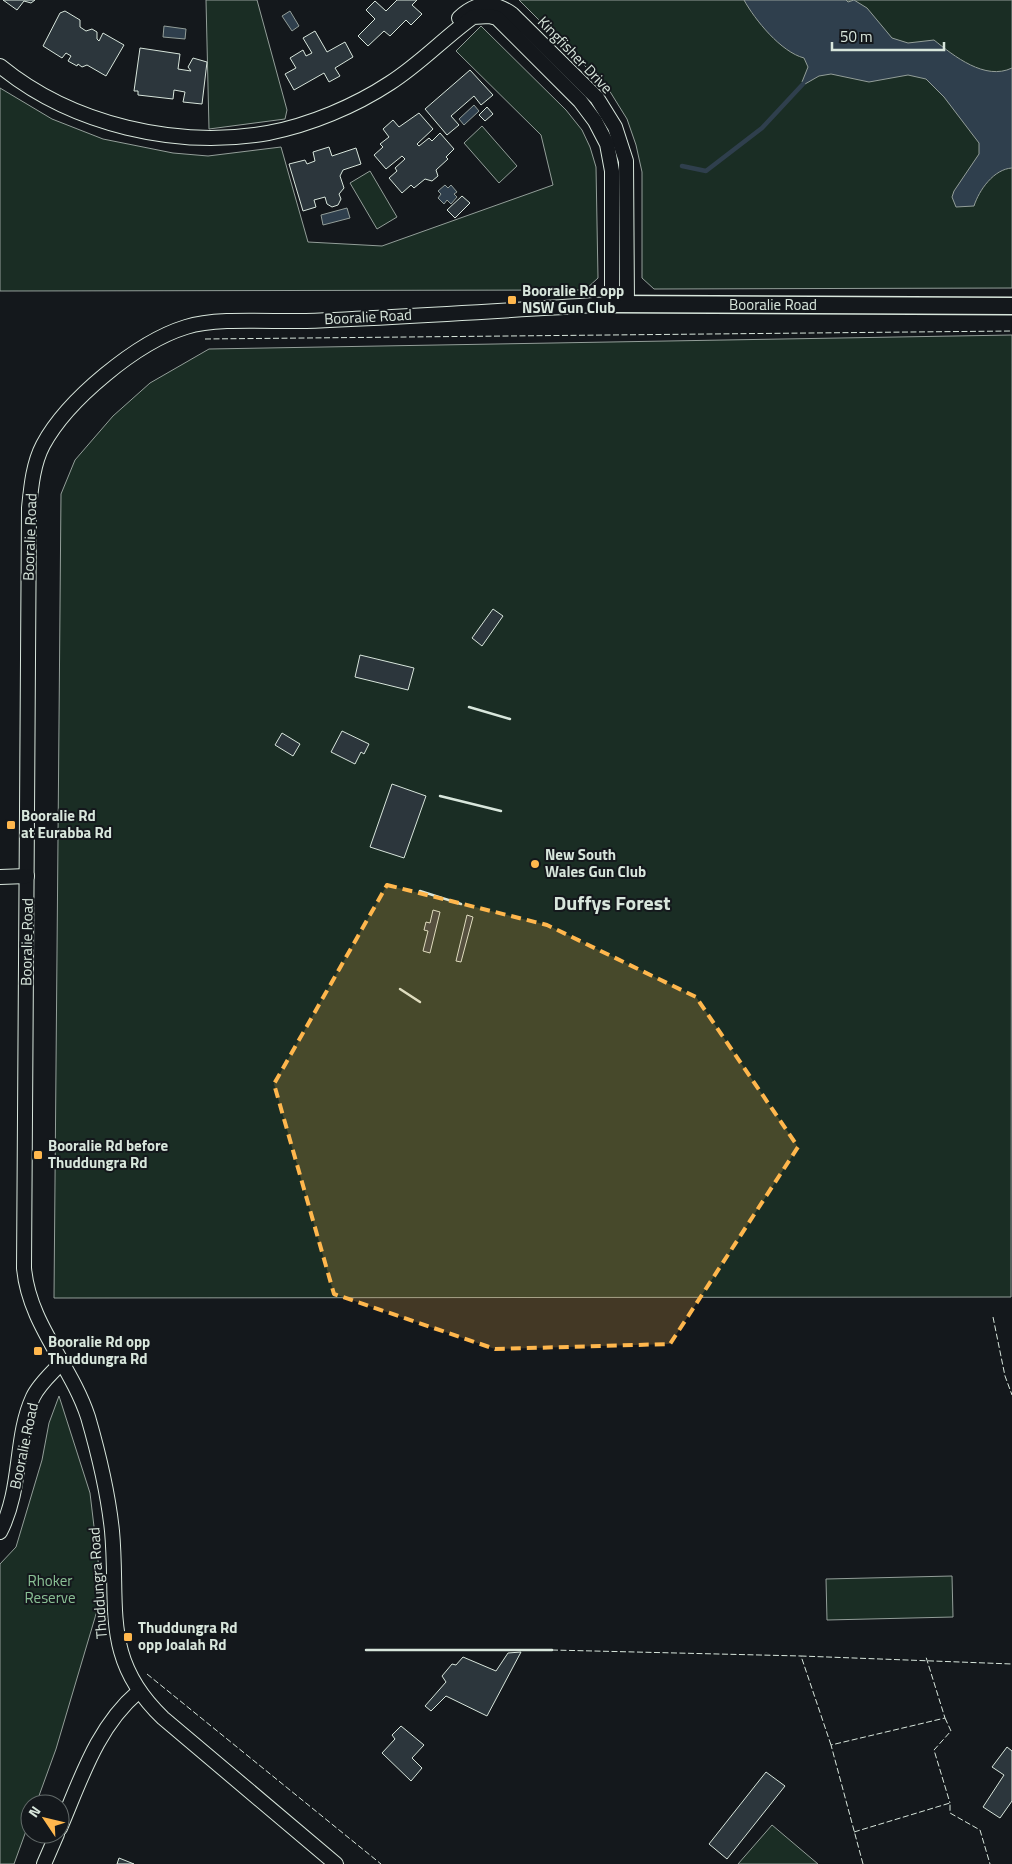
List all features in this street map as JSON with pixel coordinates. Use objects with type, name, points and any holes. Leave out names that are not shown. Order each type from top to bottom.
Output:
[{"type":"street","name":"Kingfisher Drive","points":[[0,66],[44,96],[105,122],[172,136],[208,138],[245,136],[270,133],[320,118],[354,103],[390,83],[415,65],[480,10],[497,18],[580,101],[595,121],[607,144],[612,171],[620,304]]},
{"type":"street","name":"Booralie Road","points":[[0,1532],[12,1502],[25,1425],[33,1397],[39,1387],[62,1362],[33,1309],[26,1287],[24,1268],[29,508],[33,478],[42,447],[52,430],[94,383],[158,338],[186,327],[206,323],[307,320],[620,304],[1012,306]]},
{"type":"street","points":[[0,877],[27,876]]},
{"type":"street","name":"Thuddungra Road","points":[[62,1362],[85,1409],[102,1466],[112,1532],[116,1638],[123,1660],[138,1692],[148,1704],[207,1758],[336,1864]]},
{"type":"street","points":[[70,1805],[98,1740],[117,1712],[138,1692]]},
{"type":"street","points":[[44,1864],[53,1844]]},
{"type":"highlighted area","points":[[387,885],[547,925],[696,997],[798,1147],[670,1344],[495,1349],[334,1294],[274,1084]]},
{"type":"green space","points":[[206,0],[257,0],[287,110],[285,119],[209,129]]},
{"type":"green space","points":[[519,0],[1012,0],[1012,288],[654,289],[642,278],[642,172],[636,145],[627,119],[609,90]]},
{"type":"green space","points":[[481,26],[566,110],[582,130],[590,147],[596,167],[598,278],[585,290],[0,291],[0,88],[52,119],[103,139],[173,153],[208,156],[281,147],[308,242],[382,246],[553,185],[541,135],[456,51]]},
{"type":"green space","points":[[482,126],[517,166],[499,183],[464,143]]},
{"type":"green space","points":[[370,171],[397,217],[377,229],[350,183]]},
{"type":"green space","name":"New South Wales Gun Club","points":[[1012,335],[1011,1297],[54,1298],[61,494],[75,460],[113,416],[150,383],[209,349]]},
{"type":"green space","name":"Rhoker Reserve","points":[[59,1396],[90,1493],[102,1594],[56,1749],[40,1794],[20,1794],[21,1844],[14,1864],[0,1864],[0,1564],[16,1547],[42,1460],[49,1423]]},
{"type":"green space","points":[[952,1576],[953,1617],[827,1620],[826,1579]]},
{"type":"green space","points":[[772,1825],[818,1864],[738,1864]]},
{"type":"water","points":[[744,0],[846,0],[848,2],[854,0],[867,8],[892,38],[908,43],[934,40],[960,59],[981,69],[1002,71],[1012,68],[1012,168],[999,172],[988,181],[974,206],[956,207],[952,197],[954,191],[979,154],[979,143],[944,97],[926,79],[908,75],[869,82],[831,74],[819,76],[805,84],[802,82],[808,67],[804,58],[795,55],[778,42],[762,26]]},
{"type":"water","points":[[290,11],[299,26],[292,31],[282,16]]},
{"type":"water","points":[[164,26],[186,29],[185,39],[163,37]]},
{"type":"water","points":[[474,105],[479,111],[464,125],[459,119]]},
{"type":"water","points":[[445,185],[448,188],[451,185],[457,192],[454,194],[457,197],[451,204],[447,200],[444,204],[438,198],[441,194],[438,191]]},
{"type":"water","points":[[347,208],[350,218],[323,225],[321,215]]},
{"type":"building","points":[[3,0],[35,0],[31,3],[24,1],[17,10]]},
{"type":"building","points":[[397,0],[417,0],[412,5],[422,14],[411,25],[406,20],[390,36],[384,31],[368,46],[358,36],[375,19],[366,10],[375,1],[386,11]]},
{"type":"building","points":[[65,11],[80,20],[80,27],[86,31],[92,29],[97,32],[97,39],[99,41],[103,33],[124,45],[106,76],[87,65],[82,67],[78,64],[77,66],[68,61],[71,56],[66,53],[62,58],[43,46],[60,13]]},
{"type":"building","points":[[315,31],[327,52],[345,42],[353,57],[335,68],[340,76],[329,82],[324,73],[294,90],[285,74],[296,68],[290,58],[303,50],[306,56],[312,53],[303,38]]},
{"type":"building","points":[[140,48],[180,54],[178,69],[191,71],[188,67],[193,58],[207,62],[202,104],[183,102],[185,92],[174,90],[173,99],[138,95],[138,91],[134,91]]},
{"type":"building","points":[[470,70],[493,95],[481,105],[474,96],[451,116],[459,125],[447,135],[425,109]]},
{"type":"building","points":[[487,107],[493,114],[485,121],[479,115]]},
{"type":"building","points":[[419,113],[433,129],[417,144],[419,146],[429,138],[432,141],[440,133],[454,149],[446,157],[448,159],[436,170],[438,176],[432,181],[425,179],[414,188],[411,185],[402,193],[389,178],[397,171],[395,168],[405,159],[402,156],[386,169],[374,155],[383,147],[380,144],[389,137],[383,129],[393,120],[399,127]]},
{"type":"building","points":[[329,147],[332,156],[356,148],[361,164],[343,170],[340,176],[344,188],[339,194],[341,199],[338,205],[332,207],[327,204],[325,197],[314,200],[316,207],[303,211],[289,164],[305,160],[307,164],[315,161],[313,152]]},
{"type":"building","points":[[462,196],[470,203],[455,218],[447,210]]},
{"type":"building","points":[[493,609],[503,616],[482,646],[472,638]]},
{"type":"building","points":[[360,655],[414,668],[408,690],[355,677]]},
{"type":"building","points":[[342,731],[369,744],[364,754],[361,752],[355,764],[331,752]]},
{"type":"building","points":[[282,733],[300,744],[293,756],[275,745]]},
{"type":"building","points":[[392,784],[426,796],[404,858],[370,847]]},
{"type":"building","points":[[433,910],[440,912],[430,953],[423,951],[428,931],[424,930],[426,922],[430,923]]},
{"type":"building","points":[[467,915],[473,917],[461,962],[456,961]]},
{"type":"building","points":[[521,1652],[487,1716],[446,1696],[431,1711],[425,1706],[446,1682],[442,1676],[452,1664],[456,1665],[463,1657],[496,1671],[508,1653]]},
{"type":"building","points":[[401,1726],[424,1745],[412,1758],[422,1768],[411,1781],[382,1753],[395,1739],[392,1735]]},
{"type":"building","points":[[1007,1747],[1012,1751],[1012,1801],[1000,1818],[983,1807],[1004,1775],[992,1767]]},
{"type":"building","points":[[766,1772],[785,1786],[727,1859],[709,1844]]},
{"type":"building","points":[[119,1858],[134,1864],[117,1864]]},
{"type":"waterway","points":[[682,166],[706,171],[762,128],[803,84]]},
{"type":"fence","points":[[205,339],[1012,331]]},
{"type":"fence","points":[[993,1317],[1005,1376],[1012,1395]]},
{"type":"fence","points":[[552,1650],[801,1656]]},
{"type":"fence","points":[[831,1745],[801,1656],[1012,1664]]},
{"type":"fence","points":[[863,1864],[831,1745],[945,1718],[926,1657]]},
{"type":"fence","points":[[147,1674],[381,1864]]},
{"type":"fence","points":[[945,1718],[951,1731],[934,1750],[950,1803]]},
{"type":"fence","points":[[854,1832],[950,1803],[950,1813],[980,1830],[990,1864]]},
{"type":"wall","points":[[469,707],[510,719]]},
{"type":"wall","points":[[440,796],[501,811]]},
{"type":"wall","points":[[420,891],[461,904]]},
{"type":"wall","points":[[400,989],[420,1002]]},
{"type":"wall","points":[[366,1650],[552,1650]]},
{"type":"place","name":"Booralie Rd opp NSW Gun Club","points":[[512,300]]},
{"type":"place","name":"Booralie Rd at Eurabba Rd","points":[[11,825]]},
{"type":"place","name":"New South Wales Gun Club","points":[[535,864]]},
{"type":"place","name":"Booralie Rd before Thuddungra Rd","points":[[38,1155]]},
{"type":"place","name":"Booralie Rd opp Thuddungra Rd","points":[[38,1351]]},
{"type":"place","name":"Thuddungra Rd opp Joalah Rd","points":[[128,1637]]},
{"type":"district","name":"Duffys Forest","points":[[612,903]]}]
